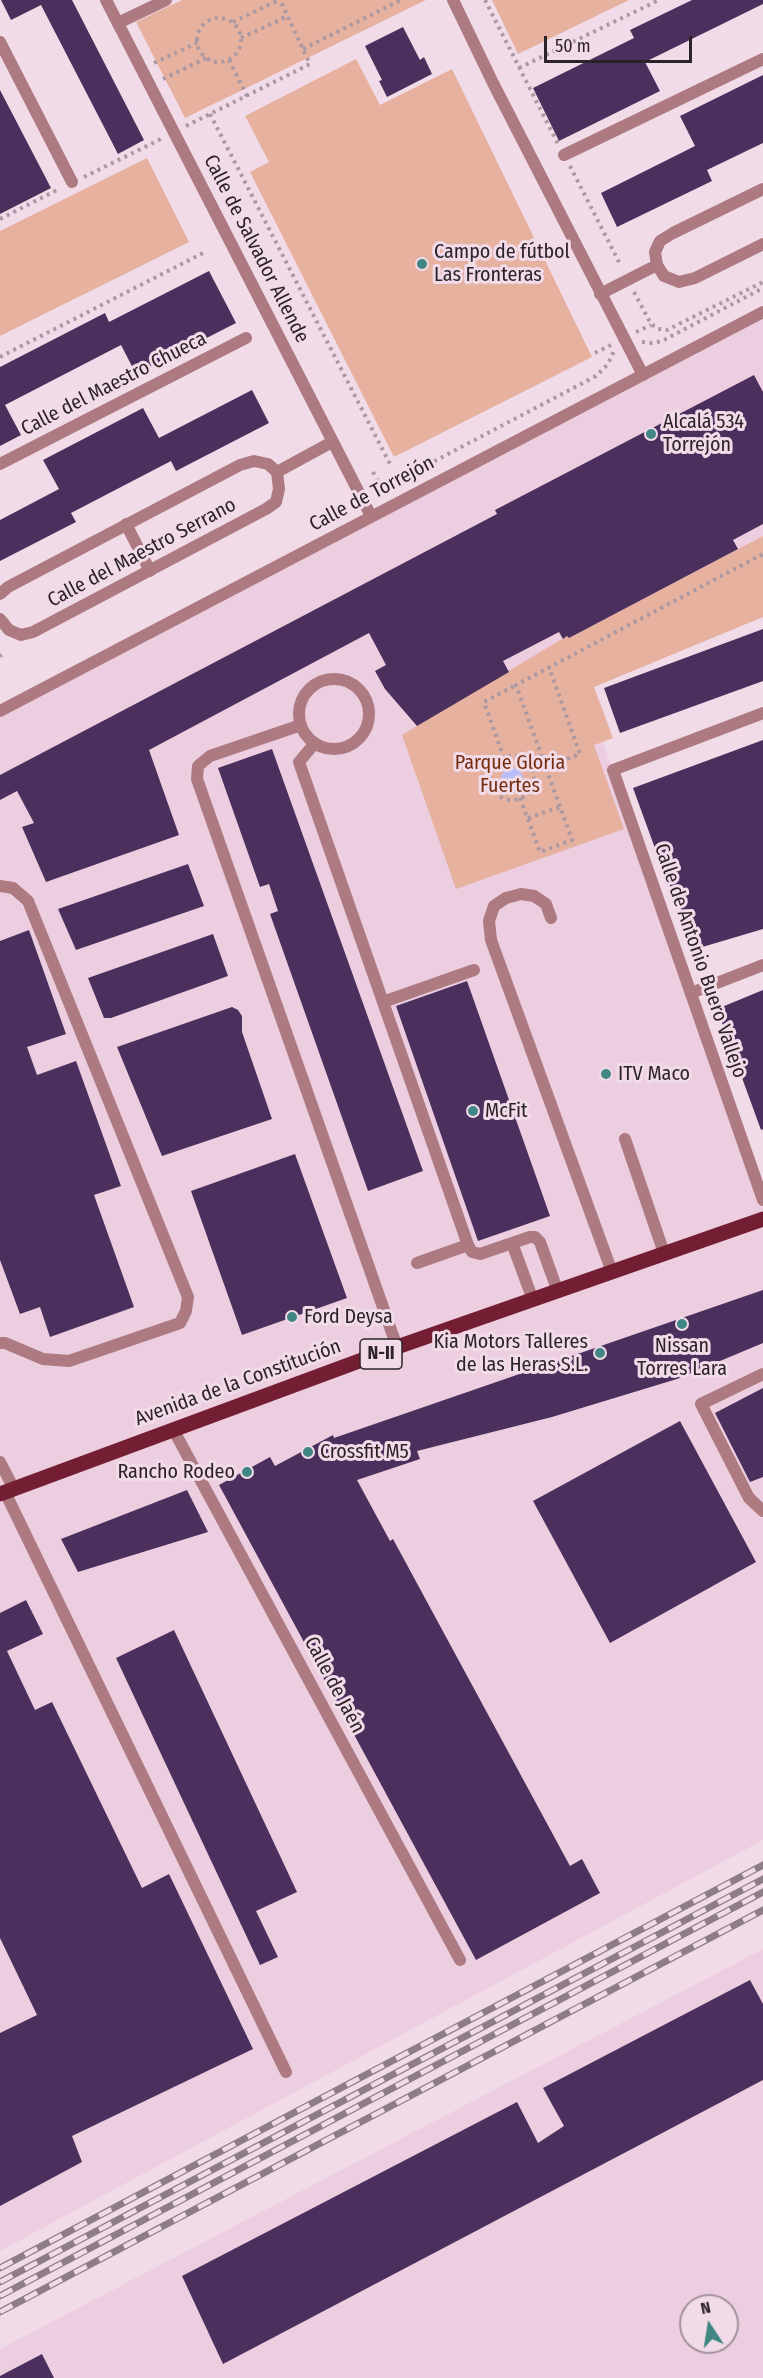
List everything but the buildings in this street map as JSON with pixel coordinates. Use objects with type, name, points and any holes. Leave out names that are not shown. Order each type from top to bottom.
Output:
[{"type":"main road","name":"Avenida de la Constitución","points":[[6,1491],[397,1347],[763,1219]]},
{"type":"street","name":"Calle de Salvador Allende","points":[[106,0],[371,516]]},
{"type":"street","points":[[118,23],[166,0]]},
{"type":"street","points":[[453,0],[642,375]]},
{"type":"street","points":[[0,42],[72,182]]},
{"type":"street","points":[[564,155],[763,59]]},
{"type":"street","points":[[763,189],[660,241],[655,252],[657,266],[664,276],[679,282],[695,278],[763,244]]},
{"type":"street","points":[[600,294],[657,266]]},
{"type":"street","name":"Calle de Torrejón","points":[[1,708],[763,312]]},
{"type":"street","name":"Calle del Maestro Chueca","points":[[0,464],[246,338]]},
{"type":"street","points":[[277,472],[332,442]]},
{"type":"street","name":"Calle del Maestro Serrano","points":[[0,594],[8,586],[240,465],[254,461],[268,464],[277,472],[279,489],[276,502],[266,510],[33,632],[21,635],[9,630],[0,619]]},
{"type":"street","points":[[126,524],[150,571]]},
{"type":"street","points":[[336,679],[357,688],[368,708],[368,719],[358,739],[337,748],[326,748],[315,743],[306,735],[299,714],[300,703],[306,693],[314,685],[325,680],[336,679]]},
{"type":"street","name":"Calle de Antonio Buero Vallejo","points":[[763,713],[613,770],[763,1200]]},
{"type":"street","points":[[301,725],[210,756],[198,766],[197,779],[397,1347]]},
{"type":"street","points":[[315,743],[299,762],[468,1245],[472,1252],[480,1254],[535,1237],[540,1242],[558,1292]]},
{"type":"street","points":[[0,886],[13,888],[28,901],[188,1297],[186,1311],[180,1323],[69,1361],[43,1359],[0,1343]]},
{"type":"street","points":[[551,918],[546,904],[534,896],[521,894],[506,898],[494,906],[489,921],[491,940],[612,1272]]},
{"type":"street","points":[[691,993],[763,965]]},
{"type":"street","points":[[383,1002],[474,970]]},
{"type":"street","points":[[625,1139],[664,1253]]},
{"type":"street","points":[[512,1243],[533,1300]]},
{"type":"street","points":[[417,1263],[468,1245]]},
{"type":"street","points":[[763,1374],[701,1404],[749,1498],[763,1511]]},
{"type":"street","name":"Calle de Jaén","points":[[174,1429],[460,1960]]},
{"type":"street","points":[[0,1462],[6,1491],[286,2072]]},
{"type":"path","points":[[0,219],[310,64],[279,0],[233,22]]},
{"type":"path","points":[[303,49],[401,0]]},
{"type":"path","points":[[485,0],[651,324],[658,329],[667,330],[763,282]]},
{"type":"path","points":[[519,68],[659,0]]},
{"type":"path","points":[[241,38],[288,16]]},
{"type":"path","points":[[225,18],[233,22],[239,29],[240,47],[229,60],[213,62],[206,58],[197,43],[201,27],[208,21],[225,18]]},
{"type":"path","points":[[154,64],[197,43]]},
{"type":"path","points":[[162,80],[206,58]]},
{"type":"path","points":[[229,60],[247,96]]},
{"type":"path","points":[[210,114],[390,464]]},
{"type":"path","points":[[0,357],[203,253]]},
{"type":"path","points":[[373,472],[380,485],[386,486],[395,482],[596,376],[608,364],[611,352],[636,340],[652,343],[662,340],[763,288]]},
{"type":"path","points":[[504,758],[484,702],[763,554]]},
{"type":"path","points":[[546,767],[580,754],[549,668]]},
{"type":"path","points":[[516,685],[572,840],[540,852],[520,798]]},
{"type":"path","points":[[504,758],[523,759],[532,770],[531,789],[520,798],[513,800],[499,795],[490,783],[493,768],[504,758]]},
{"type":"path","points":[[528,818],[560,807]]},
{"type":"shaded area","points":[[763,312],[763,549],[570,648],[763,1200],[763,1840],[0,2251],[0,704],[3,709]]},
{"type":"shaded area","points":[[763,1949],[763,2378],[0,2378],[0,2349]]},
{"type":"green space","points":[[182,0],[426,0],[185,118],[136,22]]},
{"type":"green space","points":[[492,0],[629,0],[518,54]]},
{"type":"green space","name":"Campo de fútbol Las Fronteras","points":[[356,59],[380,105],[452,69],[592,357],[394,457],[250,172],[269,162],[245,116]]},
{"type":"green space","points":[[147,158],[189,242],[0,336],[0,231]]},
{"type":"green space","name":"Parque Gloria Fuertes","points":[[763,536],[763,617],[594,687],[613,738],[594,745],[624,829],[456,889],[402,735],[567,636],[569,638]]},
{"type":"water","points":[[508,768],[516,768],[523,775],[523,783],[516,790],[508,790],[501,783],[501,775]]},
{"type":"railway","points":[[0,2268],[763,1865]]},
{"type":"railway","points":[[0,2282],[763,1879]]},
{"type":"railway","points":[[0,2296],[763,1892]]},
{"type":"railway","points":[[0,2312],[763,1910]]},
{"type":"place","name":"Campo de fútbol Las Fronteras","points":[[422,264]]},
{"type":"place","name":"Alcalá 534 Torrejón","points":[[651,434]]},
{"type":"place","name":"ITV Maco","points":[[606,1074]]},
{"type":"place","name":"McFit","points":[[473,1111]]},
{"type":"place","name":"Ford Deysa","points":[[292,1317]]},
{"type":"place","name":"Nissan Torres Lara","points":[[682,1324]]},
{"type":"place","name":"Kia Motors Talleres de las Heras S.L.","points":[[600,1353]]},
{"type":"place","name":"Crossfit M5","points":[[308,1452]]},
{"type":"place","name":"Rancho Rodeo","points":[[247,1472]]}]
